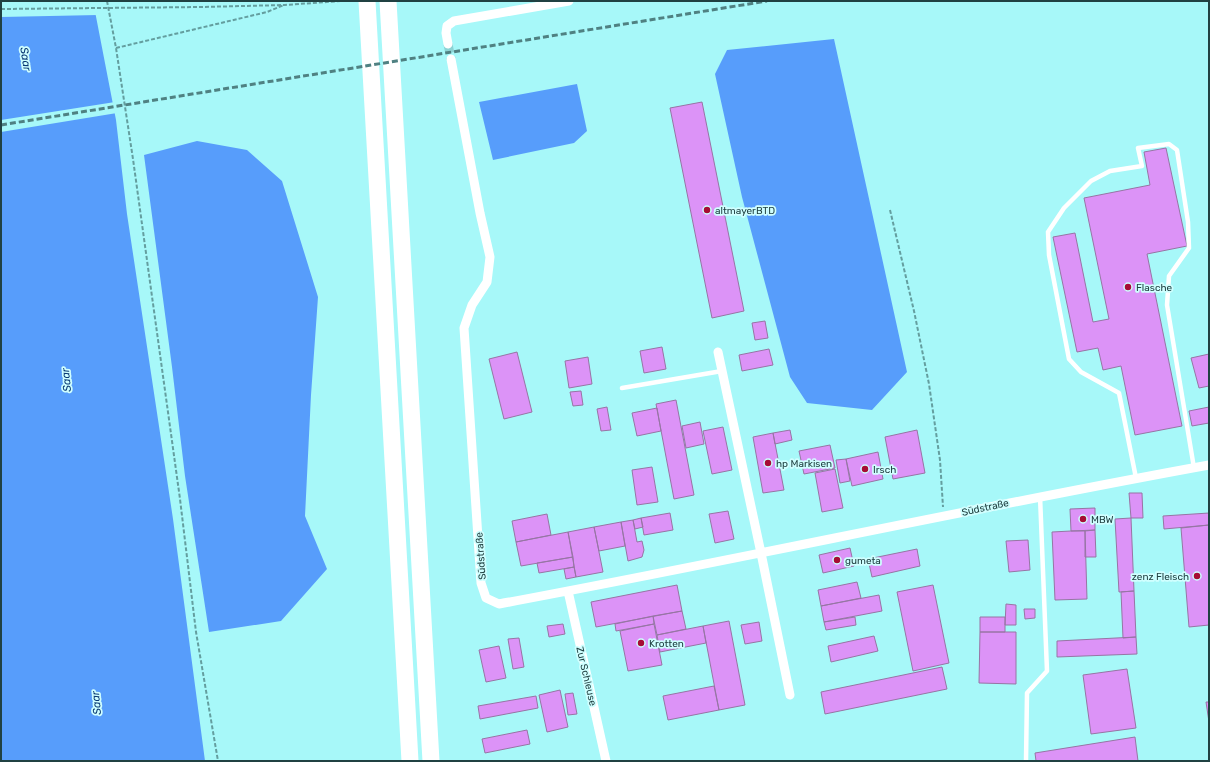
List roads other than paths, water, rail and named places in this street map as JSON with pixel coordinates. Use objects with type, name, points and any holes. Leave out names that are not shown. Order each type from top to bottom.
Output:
[{"type":"highway","points":[[367,1],[410,761]]},
{"type":"highway","points":[[388,1],[431,761]]},
{"type":"street","points":[[448,44],[446,33],[447,26],[454,20],[569,1]]},
{"type":"street","name":"Südstraße","points":[[451,59],[490,257],[487,282],[472,305],[464,328],[481,583],[486,598],[499,604],[761,553],[1040,496],[1209,465]]},
{"type":"street","points":[[718,352],[790,695]]},
{"type":"street","name":"Zur Schleuse","points":[[568,591],[606,761]]},
{"type":"lane","points":[[1136,478],[1120,393],[1081,372],[1069,359],[1049,255],[1048,232],[1064,208],[1091,181],[1110,171],[1142,166],[1138,148],[1169,144],[1177,150],[1188,222],[1189,239],[1188,248],[1169,276],[1167,306],[1194,468]]},
{"type":"lane","points":[[622,388],[722,371]]},
{"type":"lane","points":[[1026,761],[1027,693],[1047,671],[1040,496]]},
{"type":"water","name":"Saar","points":[[1,1],[93,1],[116,120],[127,214],[173,519],[205,761],[1,761]]},
{"type":"water","points":[[834,39],[907,372],[872,410],[807,403],[790,377],[742,197],[715,74],[727,50]]},
{"type":"water","points":[[577,84],[587,131],[574,143],[493,160],[479,102]]},
{"type":"water","points":[[197,141],[247,150],[282,181],[318,297],[305,516],[327,569],[281,621],[209,632],[185,476],[144,155]]},
{"type":"tunnel","points":[[448,44],[451,59]]},
{"type":"railway","points":[[1,125],[767,1]]},
{"type":"place","name":"altmayerBTD","points":[[707,210]]},
{"type":"place","name":"Flasche","points":[[1128,287]]},
{"type":"place","name":"hp Markisen","points":[[768,463]]},
{"type":"place","name":"Irsch","points":[[865,469]]},
{"type":"place","name":"MBW","points":[[1083,519]]},
{"type":"place","name":"gumeta","points":[[837,560]]},
{"type":"place","name":"zenz Fleisch","points":[[1197,576]]},
{"type":"place","name":"Krotten","points":[[641,643]]}]
